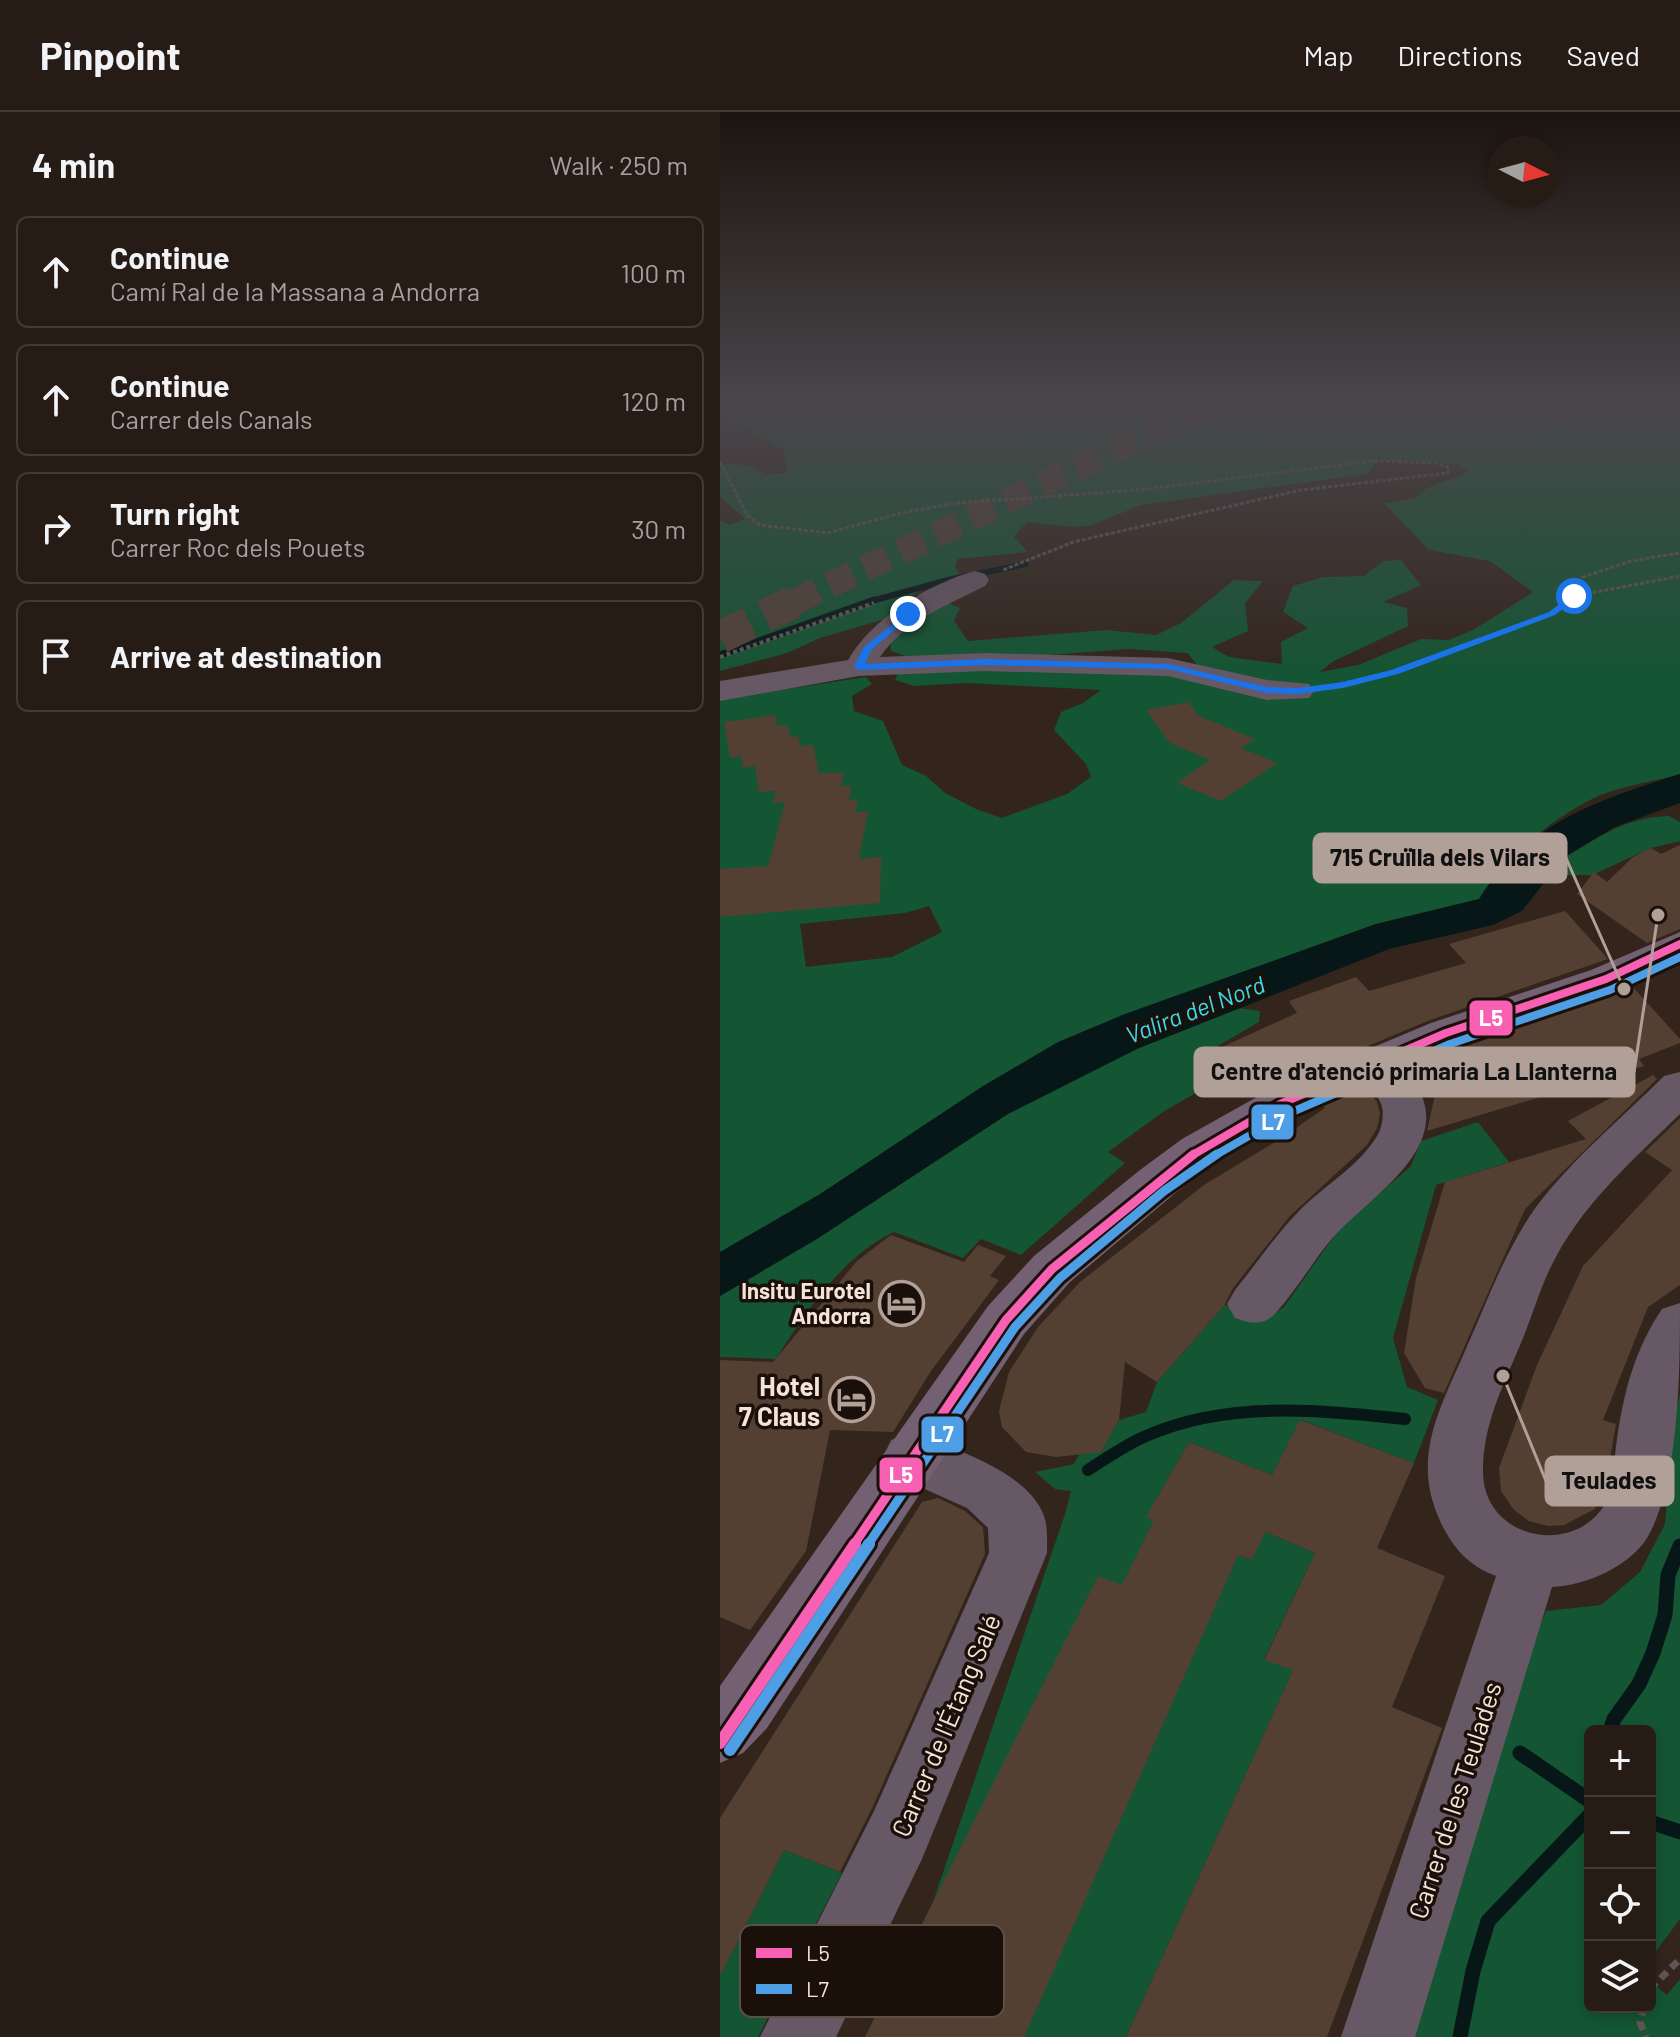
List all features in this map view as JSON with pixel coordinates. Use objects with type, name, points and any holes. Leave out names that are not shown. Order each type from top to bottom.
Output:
[{"type":"main road","points":[[728,1727],[1006,1320],[1052,1269],[1088,1238],[1198,1151],[1280,1104],[1446,1033],[1606,979],[1680,944]]},
{"type":"street","points":[[859,667],[867,649],[908,614],[975,580]]},
{"type":"street","points":[[720,691],[859,667],[985,662],[1168,667],[1267,690],[1298,691]]},
{"type":"street","points":[[1253,1304],[1319,1222],[1398,1144],[1404,1128],[1404,1106],[1398,1091],[1369,1065]]},
{"type":"street","points":[[1680,1087],[1560,1211],[1538,1244],[1463,1420],[1456,1460],[1458,1499],[1478,1533],[1498,1548],[1530,1563],[1562,1562],[1598,1549],[1626,1522],[1636,1492],[1658,1367],[1668,1339],[1680,1323]]},
{"type":"street","name":"Carrer de l'Étang Salé","points":[[853,1925],[898,1835],[1018,1553],[1016,1518],[987,1491],[911,1457]]},
{"type":"street","name":"Carrer de les Teulades","points":[[1378,2037],[1530,1563]]},
{"type":"street","name":"Carrer de l'Étang Salé","points":[[797,2037],[807,2017]]},
{"type":"path","points":[[738,497],[747,515],[760,525],[827,533],[905,512],[958,503],[1043,497]]},
{"type":"path","points":[[975,580],[1073,542],[1270,497]]},
{"type":"path","points":[[1298,691],[1343,685],[1395,672],[1552,613],[1574,596],[1583,577],[1603,568],[1680,553]]},
{"type":"path","points":[[1574,596],[1680,576]]},
{"type":"path","points":[[720,657],[884,600]]},
{"type":"path","points":[[1656,1983],[1680,1959]]},
{"type":"path","points":[[1642,2013],[1640,2022],[1646,2037]]},
{"type":"green space","points":[[721,497],[1201,497],[1141,505],[1092,525],[1074,527],[1027,522],[1014,537],[1028,552],[958,559],[955,566],[959,574],[927,584],[885,619],[820,638],[787,653],[720,671],[720,520],[729,525],[745,519]]},
{"type":"green space","points":[[1680,497],[1680,774],[1610,792],[1574,809],[1514,855],[1480,899],[1376,924],[1158,1003],[1208,1020],[1239,1008],[1260,1011],[1259,1022],[1216,1047],[1238,1068],[1163,1112],[1108,1152],[1125,1163],[1021,1255],[981,1239],[963,1258],[894,1232],[857,1256],[826,1287],[776,1359],[720,1357],[720,699],[866,677],[872,684],[852,696],[854,711],[883,721],[902,765],[926,776],[945,793],[1002,818],[1067,794],[1091,777],[1086,764],[1054,730],[1061,712],[1083,703],[1101,690],[967,683],[914,686],[895,680],[898,673],[948,669],[1203,673],[1188,653],[1128,649],[1035,656],[908,657],[891,651],[890,639],[898,630],[948,603],[960,608],[954,621],[968,641],[1106,630],[1156,635],[1181,623],[1234,580],[1263,581],[1245,603],[1248,631],[1212,647],[1229,657],[1282,664],[1281,642],[1308,628],[1283,612],[1293,586],[1323,577],[1364,576],[1383,561],[1401,560],[1421,585],[1383,602],[1407,608],[1408,626],[1332,662],[1320,672],[1358,665],[1421,639],[1449,640],[1475,629],[1533,592],[1490,561],[1429,550],[1384,503],[1414,499]],"holes":[[[929,906],[942,932],[892,957],[806,967],[800,924],[905,913]]]},
{"type":"green space","points":[[1669,816],[1680,822],[1680,841],[1651,848],[1592,875],[1565,875],[1560,861],[1599,837],[1639,820]]},
{"type":"green space","points":[[1478,1122],[1509,1162],[1436,1185],[1393,1338],[1407,1387],[1438,1400],[1414,1463],[1301,1420],[1272,1475],[1189,1442],[1147,1516],[1250,1560],[1266,1532],[1315,1553],[1264,1659],[1293,1670],[1126,2037],[865,2037],[875,2017],[1004,2017],[1004,1925],[921,1925],[933,1902],[1071,1491],[1055,1489],[1035,1472],[1074,1464],[1083,1447],[1101,1452],[1119,1420],[1146,1412],[1157,1382],[1225,1305],[1265,1320],[1284,1307],[1339,1229],[1411,1166],[1421,1141]]},
{"type":"green space","points":[[1680,1394],[1680,1919],[1656,1951],[1656,1725],[1584,1725],[1584,2013],[1656,2013],[1656,1986],[1667,1995],[1680,1979],[1680,2037],[1395,2037],[1518,1675],[1546,1611],[1601,1605],[1640,1572],[1665,1524],[1674,1419]]},
{"type":"green space","points":[[784,1850],[842,1873],[815,1925],[746,1925]]},
{"type":"green space","points":[[740,1937],[740,2017],[768,2017],[758,2037],[720,2037],[720,1976]]},
{"type":"water","name":"Valira del Nord","points":[[1680,774],[1680,803],[1615,827],[1564,857],[1522,911],[1493,925],[1389,949],[1137,1049],[1008,1114],[817,1239],[720,1296],[720,1252],[820,1194],[983,1086],[1058,1042],[1125,1014],[1376,924],[1479,899],[1498,873],[1542,832],[1593,805]]},
{"type":"building","points":[[1188,702],[1199,716],[1255,739],[1241,748],[1277,763],[1221,801],[1177,783],[1210,760],[1170,743],[1146,710]]},
{"type":"building","points":[[775,715],[777,726],[787,725],[790,737],[798,736],[800,746],[813,745],[819,773],[844,773],[841,786],[852,786],[849,800],[858,799],[855,812],[868,812],[859,859],[881,857],[880,903],[720,917],[720,869],[768,866],[785,802],[773,803],[776,791],[759,792],[755,766],[743,768],[741,756],[730,758],[724,722]]},
{"type":"building","points":[[1680,845],[1680,929],[1647,943],[1577,894],[1594,872],[1607,882],[1633,857],[1651,848],[1661,854]]},
{"type":"building","points":[[1565,911],[1608,959],[1430,1020],[1296,1076],[1292,1072],[1259,1085],[1220,1048],[1297,1013],[1289,1001],[1356,977],[1369,991],[1466,963],[1449,944]]},
{"type":"building","points":[[1632,986],[1680,1039],[1680,1043],[1639,1059],[1644,1066],[1427,1131],[1437,1085],[1424,1097],[1408,1070],[1462,1046]]},
{"type":"building","points":[[1653,1075],[1657,1079],[1525,1209],[1444,1393],[1425,1388],[1404,1353],[1416,1278],[1445,1182],[1586,1139],[1568,1121]]},
{"type":"building","points":[[1366,1088],[1377,1102],[1380,1114],[1377,1128],[1367,1145],[1290,1216],[1233,1288],[1224,1306],[1157,1382],[1125,1362],[1119,1420],[1101,1452],[1056,1457],[1026,1452],[1002,1427],[999,1411],[1009,1372],[1038,1327],[1080,1282],[1204,1185],[1280,1139],[1325,1108],[1323,1106]]},
{"type":"building","points":[[1680,1118],[1680,1285],[1648,1307],[1603,1420],[1616,1424],[1606,1481],[1595,1509],[1564,1525],[1548,1526],[1529,1521],[1514,1510],[1501,1491],[1499,1468],[1537,1365],[1583,1266],[1672,1170],[1645,1152]]},
{"type":"building","points":[[891,1235],[964,1262],[978,1245],[1006,1256],[990,1276],[999,1280],[931,1371],[893,1432],[830,1430],[806,1551],[750,1630],[720,1617],[720,1360],[773,1362],[857,1261]]},
{"type":"building","points":[[1300,1420],[1414,1463],[1377,1548],[1445,1576],[1392,1707],[1442,1728],[1327,2037],[1126,2037],[1293,1670],[1264,1660],[1315,1553],[1266,1532],[1251,1560],[1238,1555],[1024,2037],[865,2037],[875,2017],[1004,2017],[1004,1925],[922,1925],[1098,1576],[1122,1585],[1154,1520],[1146,1517],[1189,1442],[1272,1475]]},
{"type":"building","points":[[938,1498],[965,1511],[983,1527],[985,1554],[873,1806],[840,1872],[784,1850],[746,1925],[740,1925],[740,1937],[720,1976],[720,1818],[922,1502]]},
{"type":"waterway","points":[[870,602],[948,580],[1026,564]]},
{"type":"waterway","points":[[870,602],[874,600]]},
{"type":"waterway","points":[[720,655],[870,602]]},
{"type":"waterway","points":[[1088,1470],[1146,1436],[1209,1417],[1241,1412],[1307,1411],[1405,1419]]},
{"type":"waterway","points":[[1612,1725],[1639,1684],[1653,1653],[1665,1615],[1668,1575],[1680,1546]]},
{"type":"waterway","points":[[1520,1753],[1584,1797]]},
{"type":"waterway","points":[[1460,2037],[1473,1971],[1488,1921],[1584,1821]]},
{"type":"waterway","points":[[1656,1824],[1680,1832]]},
{"type":"tunnel","points":[[794,602],[1016,497]]},
{"type":"tunnel","points":[[720,637],[798,600]]},
{"type":"transit line","name":"L5","points":[[720,1743],[1006,1320],[1052,1269],[1198,1151],[1280,1104],[1446,1033],[1606,979],[1680,944]]},
{"type":"transit line","name":"L7","points":[[730,1750],[1015,1327],[1060,1278],[1164,1191],[1205,1161],[1285,1115],[1450,1044],[1610,990],[1680,957]]},
{"type":"place","name":"Centre d'atenció primaria La Llanterna","points":[[1658,915]]},
{"type":"place","name":"715 Cruïlla dels Vilars","points":[[1624,989]]},
{"type":"place","name":"Insitu Eurotel Andorra","points":[[902,1303]]},
{"type":"place","name":"Teulades","points":[[1503,1376]]},
{"type":"place","name":"Hotel 7 Claus","points":[[851,1400]]},
{"type":"route","points":[[908,614],[867,649],[859,667],[985,662],[1168,667],[1267,690],[1298,691],[1343,685],[1395,672],[1552,613],[1574,596]]}]
